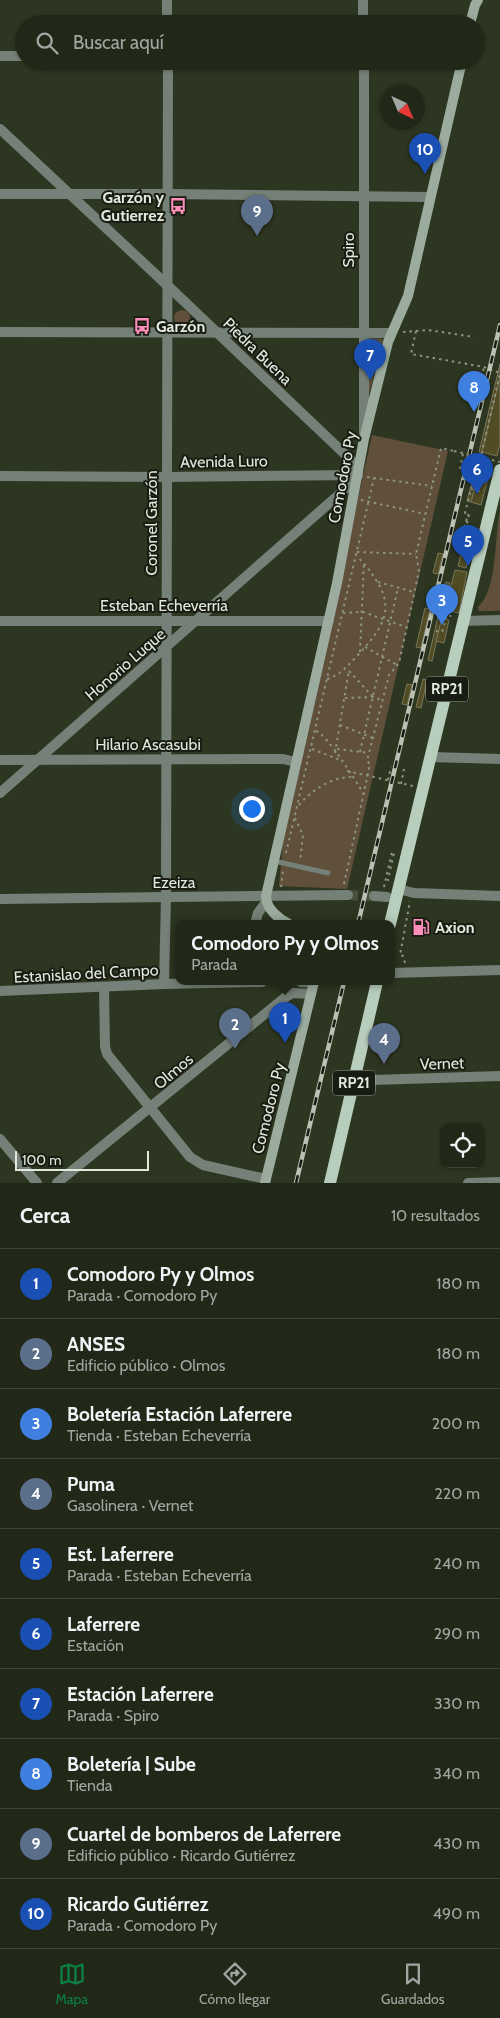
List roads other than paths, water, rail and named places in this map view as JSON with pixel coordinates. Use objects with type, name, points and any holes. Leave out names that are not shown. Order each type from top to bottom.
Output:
[{"type":"main road","points":[[472,15],[474,5],[478,0]]},
{"type":"main road","name":"Comodoro Py","points":[[266,899],[279,862],[296,762],[329,621],[364,439],[391,333],[408,296],[460,70]]},
{"type":"main road","name":"RP21","points":[[390,920],[390,891],[423,789],[500,470]]},
{"type":"main road","points":[[266,899],[277,916],[283,920]]},
{"type":"main road","name":"Comodoro Py","points":[[266,1181],[313,985]]},
{"type":"main road","name":"RP21","points":[[330,1183],[376,985]]},
{"type":"street","points":[[167,0],[167,15]]},
{"type":"street","points":[[363,0],[363,15]]},
{"type":"street","points":[[0,56],[15,56]]},
{"type":"street","name":"Coronel Garzón","points":[[164,984],[166,897],[165,648],[168,70]]},
{"type":"street","name":"Spiro","points":[[364,70],[362,334],[364,439]]},
{"type":"street","name":"Piedra Buena","points":[[0,129],[351,460],[358,475]]},
{"type":"street","points":[[0,194],[167,194],[430,198]]},
{"type":"street","points":[[0,332],[391,333]]},
{"type":"street","name":"Avenida Luro","points":[[0,476],[358,475]]},
{"type":"street","name":"Honorio Luque","points":[[0,793],[199,619],[343,491],[358,475]]},
{"type":"street","name":"Esteban Echeverría","points":[[0,621],[199,619],[329,621]]},
{"type":"street","points":[[463,620],[500,620]]},
{"type":"street","points":[[431,757],[500,759]]},
{"type":"street","name":"Hilario Ascasubi","points":[[0,760],[283,759],[296,762]]},
{"type":"street","points":[[374,896],[390,891],[500,897]]},
{"type":"street","name":"Ezeiza","points":[[0,899],[166,897],[266,899],[348,895]]},
{"type":"street","points":[[414,896],[500,897]]},
{"type":"street","name":"Comodoro Py","points":[[256,920],[266,899]]},
{"type":"street","points":[[395,973],[500,970]]},
{"type":"street","name":"Estanislao del Campo","points":[[0,991],[175,984]]},
{"type":"street","points":[[104,987],[105,1047],[107,1054],[195,1162],[266,1181]]},
{"type":"street","name":"Olmos","points":[[57,1183],[151,1109],[287,996],[294,993],[311,994]]},
{"type":"street","name":"Vernet","points":[[355,1078],[373,1080],[500,1076]]},
{"type":"street","points":[[0,1139],[37,1183]]},
{"type":"street","points":[[468,1183],[500,1182]]},
{"type":"lane","points":[[279,862],[328,873]]},
{"type":"tunnel","points":[[348,895],[374,896]]},
{"type":"railway","points":[[359,920],[500,325]]},
{"type":"railway","points":[[296,1183],[343,985]]},
{"type":"place","name":"Ricardo Gutiérrez","points":[[425,174]]},
{"type":"place","name":"Garzón y Gutierrez","points":[[178,206]]},
{"type":"place","name":"Cuartel de bomberos de Laferrere","points":[[257,236]]},
{"type":"place","name":"Garzón","points":[[142,326]]},
{"type":"place","name":"Estación Laferrere","points":[[370,380]]},
{"type":"place","name":"Boletería | Sube","points":[[474,412]]},
{"type":"place","name":"Laferrere","points":[[477,494]]},
{"type":"place","name":"Est. Laferrere","points":[[468,566]]},
{"type":"place","name":"Boletería Estación Laferrere","points":[[442,625]]},
{"type":"place","name":"Axion","points":[[421,927]]},
{"type":"place","name":"Comodoro Py y Olmos","points":[[285,1043]]},
{"type":"place","name":"ANSES","points":[[235,1049]]},
{"type":"place","name":"Puma","points":[[384,1064]]}]
